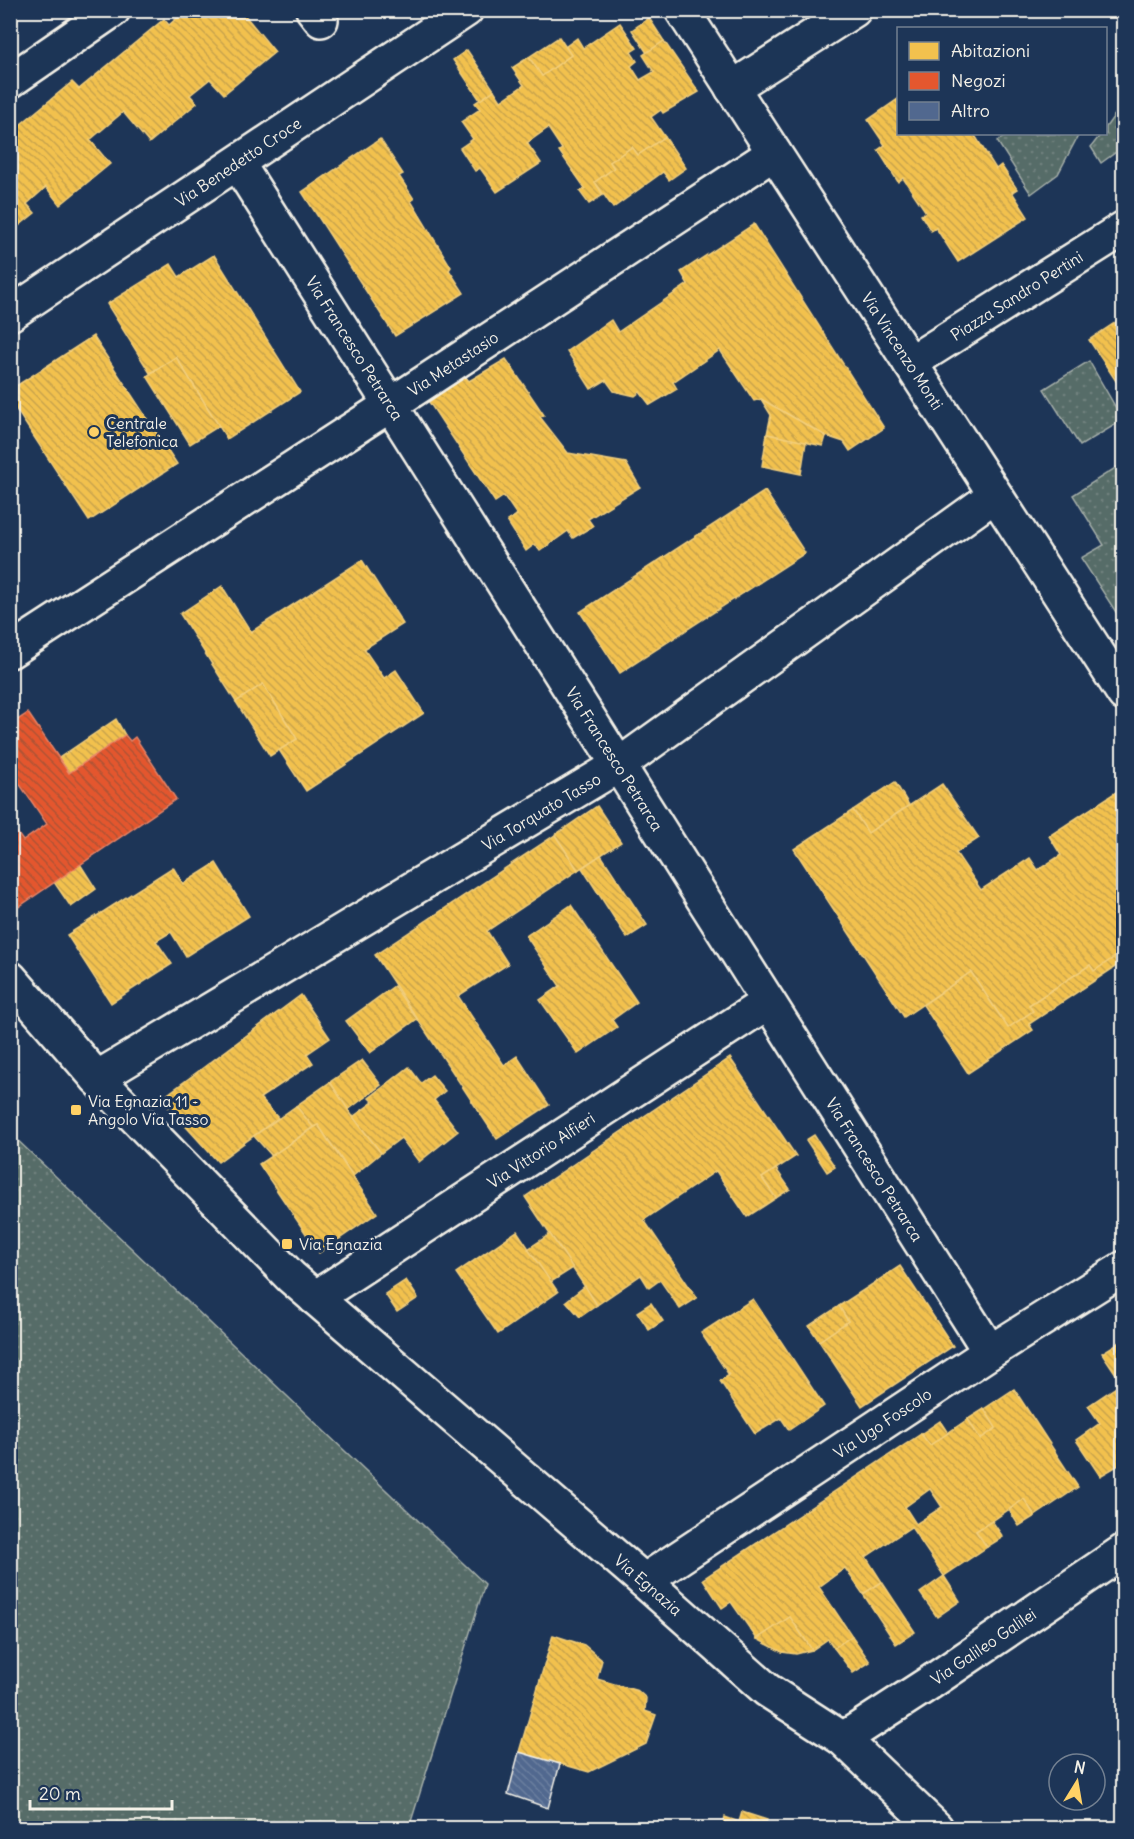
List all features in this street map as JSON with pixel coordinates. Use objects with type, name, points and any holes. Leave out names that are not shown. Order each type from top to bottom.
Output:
[{"type":"street","points":[[10,81],[113,10]]},
{"type":"street","name":"Via Benedetto Croce","points":[[10,314],[466,10]]},
{"type":"street","name":"Via Vincenzo Monti","points":[[682,10],[1124,694]]},
{"type":"street","points":[[732,88],[854,10]]},
{"type":"street","name":"Via Metastasio","points":[[10,651],[774,153]]},
{"type":"street","name":"Via Francesco Petrarca","points":[[238,164],[990,1352]]},
{"type":"street","name":"Piazza Sandro Pertini","points":[[910,363],[1124,228]]},
{"type":"street","name":"Via Torquato Tasso","points":[[97,1078],[619,765],[995,495]]},
{"type":"street","name":"Via Egnazia","points":[[10,978],[97,1078],[291,1277],[768,1690],[843,1739],[936,1828]]},
{"type":"street","name":"Via Vittorio Alfieri","points":[[315,1298],[768,1002]]},
{"type":"street","name":"Via Ugo Foscolo","points":[[644,1581],[990,1352],[1124,1268]]},
{"type":"street","name":"Via Galileo Galilei","points":[[843,1739],[1124,1551]]},
{"type":"green space","points":[[1123,103],[1123,147],[1101,163],[1091,147],[1100,135],[1107,135],[1107,126]]},
{"type":"green space","points":[[1007,135],[1078,135],[1058,174],[1031,194],[997,141]]},
{"type":"green space","points":[[1089,361],[1123,420],[1080,446],[1044,389]]},
{"type":"green space","points":[[1123,463],[1123,623],[1081,558],[1104,545],[1073,495]]},
{"type":"green space","points":[[11,1134],[485,1584],[409,1828],[11,1828]]},
{"type":"building: Abitazioni","points":[[186,10],[247,10],[243,13],[275,52],[224,94],[210,79],[190,95],[197,103],[149,143],[123,112],[90,140],[110,164],[60,205],[46,187],[27,204],[35,213],[10,233],[10,133],[72,82],[79,89],[164,19],[169,25]]},
{"type":"building: Abitazioni","points":[[649,18],[664,41],[647,53],[632,30]]},
{"type":"building: Abitazioni","points":[[620,23],[637,48],[631,52],[637,61],[631,66],[640,80],[654,72],[643,55],[664,41],[699,92],[663,113],[661,110],[651,117],[665,137],[638,155],[632,147],[610,162],[614,168],[595,182],[603,195],[589,204],[580,192],[585,188],[559,151],[562,149],[548,128],[527,143],[541,163],[497,192],[480,168],[475,171],[460,148],[473,139],[461,122],[480,109],[475,103],[494,90],[501,101],[524,85],[512,68],[529,57],[542,76],[571,55],[565,47],[577,38],[583,48]]},
{"type":"building: Abitazioni","points":[[559,37],[571,55],[542,76],[529,57]]},
{"type":"building: Abitazioni","points":[[467,50],[494,90],[480,100],[453,60]]},
{"type":"building: Abitazioni","points":[[897,100],[897,135],[975,135],[996,169],[1001,165],[1017,189],[1012,192],[1028,217],[958,262],[936,228],[931,231],[921,215],[926,212],[903,178],[898,182],[878,150],[885,145],[868,120]]},
{"type":"building: Abitazioni","points":[[665,137],[686,168],[669,180],[663,172],[613,208],[595,182],[614,168],[610,162],[632,147],[638,155]]},
{"type":"building: Abitazioni","points":[[380,139],[403,174],[399,176],[414,199],[411,201],[464,293],[395,336],[302,192]]},
{"type":"building: Abitazioni","points":[[754,224],[884,428],[850,451],[844,442],[826,436],[761,399],[754,401],[720,350],[673,382],[677,389],[650,405],[640,392],[635,396],[614,391],[606,380],[591,389],[567,351],[611,320],[618,332],[688,284],[681,272]]},
{"type":"building: Abitazioni","points":[[214,255],[300,392],[227,439],[176,357],[150,373],[107,304],[171,264],[179,277]]},
{"type":"building: Abitazioni","points":[[1124,311],[1124,393],[1089,340],[1122,318],[1120,313]]},
{"type":"building: Abitazioni","name":"Centrale Telefonica","points":[[93,336],[177,464],[89,521],[10,400],[10,390]]},
{"type":"building: Abitazioni","points":[[176,357],[219,426],[190,444],[147,376]]},
{"type":"building: Abitazioni","points":[[506,359],[544,415],[540,417],[568,453],[626,463],[640,487],[588,519],[593,526],[573,538],[568,531],[540,551],[535,544],[526,551],[507,521],[517,515],[504,496],[495,502],[429,402],[465,376],[469,381]]},
{"type":"building: Abitazioni","points":[[761,399],[826,436],[823,446],[767,434],[771,415]]},
{"type":"building: Abitazioni","points":[[767,434],[806,442],[801,474],[762,466]]},
{"type":"building: Abitazioni","points":[[765,491],[805,553],[620,673],[580,612]]},
{"type":"building: Abitazioni","points":[[362,560],[403,624],[364,649],[384,678],[396,670],[424,713],[306,791],[279,750],[297,739],[263,684],[236,702],[180,614],[222,586],[251,632]]},
{"type":"building: Abitazioni","points":[[263,684],[297,739],[270,756],[236,702]]},
{"type":"building: Abitazioni","points":[[116,719],[125,735],[69,773],[59,758]]},
{"type":"building: Abitazioni","points":[[895,782],[909,805],[868,833],[853,810]]},
{"type":"building: Abitazioni","points":[[942,784],[979,838],[956,853],[981,890],[1030,858],[1038,870],[1061,855],[1049,836],[1116,792],[1124,804],[1124,951],[1094,971],[1090,965],[1029,1005],[1033,1011],[1008,1028],[971,972],[904,1017],[794,849],[853,810],[868,833]]},
{"type":"building: Abitazioni","points":[[597,806],[621,842],[578,870],[555,835]]},
{"type":"building: Abitazioni","points":[[555,835],[578,870],[487,931],[508,964],[458,996],[504,1065],[517,1056],[549,1105],[497,1139],[375,955]]},
{"type":"building: Abitazioni","points":[[601,855],[647,925],[627,938],[582,868]]},
{"type":"building: Abitazioni","points":[[216,863],[249,916],[186,956],[171,932],[156,941],[172,964],[111,1003],[67,935],[173,867],[183,884]]},
{"type":"building: Abitazioni","points":[[80,864],[96,889],[71,907],[54,882]]},
{"type":"building: Abitazioni","points":[[571,905],[637,1002],[612,1020],[617,1027],[578,1054],[540,1000],[560,986],[526,936]]},
{"type":"building: Abitazioni","points":[[1124,951],[1124,961],[1029,1024],[1033,1030],[968,1073],[923,1005],[971,972],[1008,1028],[1033,1011],[1029,1005],[1090,965],[1094,971]]},
{"type":"building: Abitazioni","points":[[394,986],[417,1019],[370,1053],[346,1021]]},
{"type":"building: Abitazioni","points":[[301,995],[330,1038],[307,1054],[313,1063],[260,1098],[278,1118],[218,1162],[161,1099]]},
{"type":"building: Abitazioni","points":[[730,1058],[796,1156],[762,1178],[776,1198],[747,1217],[716,1171],[644,1220],[697,1298],[680,1309],[660,1280],[649,1288],[641,1275],[597,1305],[525,1197]]},
{"type":"building: Abitazioni","points":[[362,1060],[381,1085],[348,1110],[330,1082]]},
{"type":"building: Abitazioni","points":[[409,1067],[421,1083],[432,1075],[445,1091],[434,1100],[458,1131],[419,1162],[401,1138],[381,1153],[353,1117],[373,1102],[369,1098]]},
{"type":"building: Abitazioni","points":[[330,1082],[381,1153],[353,1176],[318,1125],[313,1127],[296,1106]]},
{"type":"building: Abitazioni","points":[[296,1106],[313,1127],[272,1156],[254,1136]]},
{"type":"building: Abitazioni","points":[[318,1125],[377,1213],[319,1253],[259,1164]]},
{"type":"building: Abitazioni","points":[[814,1135],[835,1167],[827,1172],[806,1140]]},
{"type":"building: Abitazioni","points":[[776,1169],[790,1189],[776,1198],[762,1178]]},
{"type":"building: Abitazioni","points":[[517,1231],[558,1292],[498,1334],[456,1273]]},
{"type":"building: Abitazioni","points":[[550,1234],[573,1268],[551,1282],[528,1249]]},
{"type":"building: Abitazioni","points":[[900,1266],[953,1346],[862,1406],[819,1341],[848,1321],[839,1306]]},
{"type":"building: Abitazioni","points":[[406,1280],[418,1298],[397,1312],[385,1294]]},
{"type":"building: Abitazioni","points":[[585,1286],[597,1305],[580,1317],[566,1301]]},
{"type":"building: Abitazioni","points":[[753,1299],[824,1406],[789,1430],[781,1418],[755,1434],[720,1381],[729,1375],[701,1333]]},
{"type":"building: Abitazioni","points":[[651,1303],[663,1321],[649,1330],[637,1312]]},
{"type":"building: Abitazioni","points":[[839,1306],[848,1321],[819,1341],[809,1326]]},
{"type":"building: Abitazioni","points":[[1124,1339],[1124,1462],[1100,1476],[1076,1440],[1100,1423],[1088,1406],[1122,1383],[1102,1353]]},
{"type":"building: Abitazioni","points":[[1014,1389],[1078,1487],[1035,1516],[1024,1499],[976,1531],[987,1547],[944,1576],[911,1527],[866,1557],[882,1582],[863,1594],[845,1568],[819,1587],[852,1636],[834,1648],[828,1639],[812,1650],[790,1617],[757,1639],[731,1602],[722,1608],[703,1579],[921,1434],[930,1445],[968,1419],[980,1439],[996,1428],[984,1409]],"holes":[[[930,1489],[942,1507],[916,1524],[905,1507]]]},
{"type":"building: Abitazioni","points":[[984,1409],[996,1428],[980,1439],[968,1419]]},
{"type":"building: Abitazioni","points":[[940,1421],[948,1433],[930,1445],[921,1434]]},
{"type":"building: Abitazioni","points":[[1024,1499],[1035,1516],[1019,1526],[1009,1510]]},
{"type":"building: Abitazioni","points":[[992,1521],[1003,1537],[987,1547],[976,1531]]},
{"type":"building: Abitazioni","points":[[944,1576],[960,1601],[937,1617],[920,1593]]},
{"type":"building: Abitazioni","points":[[882,1582],[915,1632],[896,1644],[863,1594]]},
{"type":"building: Abitazioni","points":[[790,1617],[812,1650],[796,1654],[782,1652],[757,1639]]},
{"type":"building: Abitazioni","points":[[553,1635],[584,1645],[602,1660],[597,1679],[638,1691],[646,1698],[645,1711],[656,1715],[646,1744],[589,1772],[519,1752]]},
{"type":"building: Abitazioni","points":[[852,1636],[870,1662],[853,1673],[834,1648]]},
{"type":"building: Abitazioni","points":[[742,1812],[767,1820],[765,1828],[723,1828],[725,1817],[739,1822]]},
{"type":"building: Negozi","points":[[28,713],[69,773],[125,735],[130,741],[135,737],[176,799],[11,912],[10,823],[23,841],[47,824],[10,770],[10,725]]},
{"type":"building: Altro","points":[[519,1752],[560,1764],[548,1808],[508,1794]]},
{"type":"place","name":"Centrale Telefonica","points":[[94,432]]},
{"type":"place","name":"Via Egnazia 11 - Angolo Via Tasso","points":[[76,1110]]},
{"type":"place","name":"Via Egnazia","points":[[287,1244]]}]
